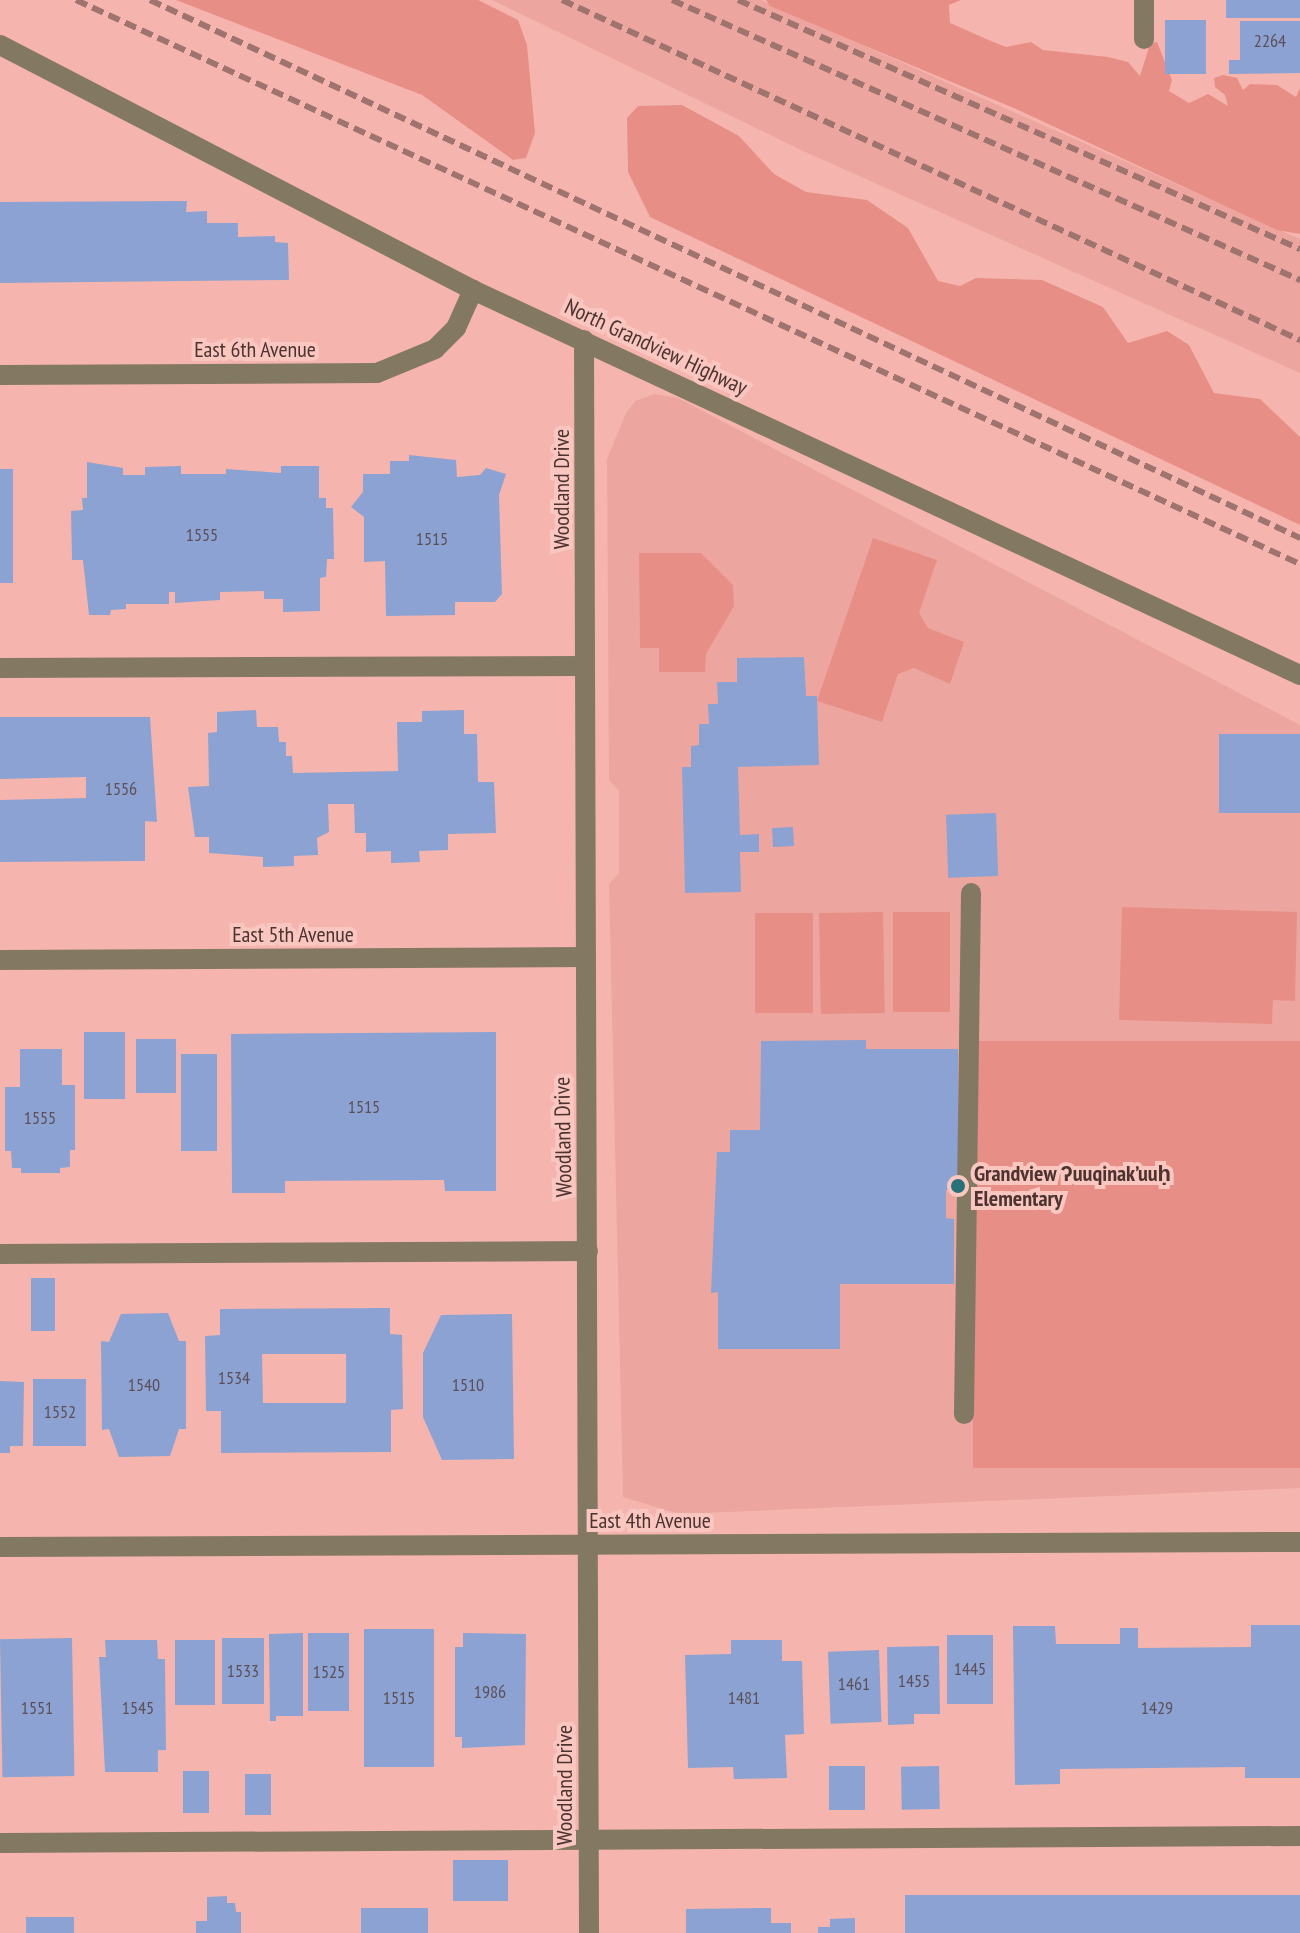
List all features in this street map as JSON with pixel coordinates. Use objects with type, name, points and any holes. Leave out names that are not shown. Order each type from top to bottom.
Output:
[{"type":"street","points":[[1144,0],[1144,39]]},
{"type":"street","name":"North Grandview Highway","points":[[0,45],[473,290],[1300,675]]},
{"type":"street","name":"East 6th Avenue","points":[[0,375],[377,373],[435,349],[456,328],[473,290]]},
{"type":"street","name":"Woodland Drive","points":[[584,340],[589,1933]]},
{"type":"street","points":[[0,668],[585,666]]},
{"type":"street","points":[[964,1414],[971,893]]},
{"type":"street","name":"East 5th Avenue","points":[[0,960],[586,957]]},
{"type":"street","points":[[0,1254],[588,1251]]},
{"type":"street","name":"East 4th Avenue","points":[[0,1547],[1300,1542]]},
{"type":"street","points":[[0,1843],[1300,1836]]},
{"type":"shaded area","points":[[176,0],[478,0],[518,20],[527,45],[535,133],[526,158],[513,160],[422,95]]},
{"type":"shaded area","points":[[492,0],[761,0],[1300,239],[1300,373],[803,151]]},
{"type":"shaded area","points":[[766,0],[961,0],[949,5],[950,23],[991,41],[1006,47],[1031,42],[1043,50],[1108,57],[1128,62],[1140,76],[1150,44],[1157,42],[1172,80],[1169,91],[1189,103],[1208,94],[1228,106],[1225,95],[1215,87],[1214,78],[1223,75],[1237,78],[1243,90],[1250,84],[1277,85],[1296,97],[1300,88],[1300,234],[1277,230],[1016,109],[770,6]]},
{"type":"shaded area","points":[[682,105],[739,136],[774,174],[806,192],[867,200],[908,228],[938,281],[960,286],[976,278],[1042,280],[1103,307],[1128,343],[1167,331],[1189,345],[1214,393],[1260,399],[1300,437],[1300,525],[650,217],[628,172],[627,118],[638,106]]},
{"type":"shaded area","name":"Grandview ʔuuqinak’uuḥ Elementary","points":[[654,394],[678,398],[1300,725],[1300,1488],[679,1514],[623,1497],[609,884],[619,873],[619,791],[609,780],[607,459],[626,413],[635,401]]},
{"type":"shaded area","points":[[873,538],[937,560],[919,613],[928,628],[964,642],[950,684],[914,668],[898,674],[882,722],[817,701]]},
{"type":"shaded area","points":[[639,553],[701,553],[733,585],[734,606],[706,654],[705,672],[659,672],[659,648],[640,648]]},
{"type":"shaded area","points":[[1122,907],[1297,912],[1295,1001],[1273,1000],[1272,1024],[1119,1020]]},
{"type":"shaded area","points":[[883,912],[885,1013],[821,1014],[819,913]]},
{"type":"shaded area","points":[[893,912],[950,912],[950,1012],[893,1012]]},
{"type":"shaded area","points":[[755,913],[813,913],[813,1013],[755,1013]]},
{"type":"shaded area","points":[[973,1041],[1300,1041],[1300,1468],[973,1468]]},
{"type":"building","points":[[1226,0],[1300,0],[1300,18],[1226,18]]},
{"type":"building","points":[[1165,20],[1206,20],[1206,74],[1165,74]]},
{"type":"building","points":[[1240,21],[1300,21],[1300,73],[1229,74],[1229,60],[1240,60]]},
{"type":"building","points":[[187,201],[186,212],[207,211],[207,223],[238,223],[238,237],[275,236],[275,242],[288,243],[289,280],[0,283],[0,202]]},
{"type":"building","points":[[409,455],[456,460],[457,477],[480,475],[486,468],[506,474],[499,495],[502,594],[495,602],[455,602],[455,615],[386,616],[385,561],[364,562],[364,517],[351,507],[363,492],[363,474],[390,474],[390,461],[409,461]]},
{"type":"building","points":[[87,462],[123,468],[123,475],[145,475],[145,467],[181,466],[181,474],[226,474],[226,469],[281,473],[281,466],[319,466],[319,498],[326,498],[326,508],[333,508],[334,559],[327,559],[326,577],[320,578],[320,611],[283,612],[283,599],[264,599],[264,591],[220,592],[220,600],[175,603],[175,592],[169,592],[169,604],[126,604],[126,609],[111,610],[110,615],[89,615],[83,560],[72,560],[71,511],[83,510],[82,498],[87,498]]},
{"type":"building","points":[[0,469],[13,469],[13,583],[0,583]]},
{"type":"building","points":[[804,657],[806,696],[817,696],[819,765],[738,767],[740,835],[759,834],[759,852],[740,852],[741,892],[685,893],[682,767],[691,767],[691,746],[699,745],[699,724],[709,724],[708,704],[718,704],[717,682],[737,682],[737,658]]},
{"type":"building","points":[[256,710],[257,727],[278,727],[279,742],[286,742],[286,756],[292,756],[293,773],[398,771],[397,722],[422,722],[422,711],[464,710],[464,734],[477,734],[478,782],[494,782],[496,833],[448,834],[448,850],[419,851],[420,862],[391,863],[391,851],[366,852],[366,833],[355,833],[354,804],[328,804],[329,832],[317,838],[318,855],[294,856],[294,866],[263,867],[263,857],[209,853],[209,837],[195,837],[188,787],[209,786],[208,733],[217,732],[217,712]]},
{"type":"building","points":[[0,717],[150,717],[157,822],[145,821],[145,861],[0,862],[0,800],[86,798],[86,777],[0,779]]},
{"type":"building","points":[[1219,734],[1300,734],[1300,813],[1219,813]]},
{"type":"building","points":[[996,813],[998,876],[948,878],[946,815]]},
{"type":"building","points":[[793,827],[794,846],[773,847],[772,828]]},
{"type":"building","points":[[84,1032],[125,1032],[125,1099],[84,1099]]},
{"type":"building","points":[[496,1032],[496,1191],[445,1191],[444,1180],[285,1181],[285,1193],[232,1193],[231,1034]]},
{"type":"building","points":[[136,1039],[176,1039],[176,1093],[136,1093]]},
{"type":"building","points":[[866,1040],[866,1049],[958,1049],[958,1190],[946,1190],[946,1218],[954,1219],[954,1284],[840,1284],[840,1349],[718,1349],[718,1292],[711,1293],[717,1152],[730,1152],[730,1130],[760,1130],[761,1041]]},
{"type":"building","points":[[20,1049],[62,1049],[62,1085],[75,1085],[75,1150],[70,1150],[70,1167],[60,1168],[60,1173],[21,1173],[21,1168],[12,1168],[11,1151],[5,1151],[5,1087],[20,1087]]},
{"type":"building","points":[[181,1054],[217,1054],[217,1151],[181,1151]]},
{"type":"building","points":[[31,1278],[55,1278],[55,1331],[31,1331]]},
{"type":"building","points":[[390,1308],[390,1334],[402,1335],[403,1409],[391,1410],[391,1452],[221,1453],[221,1411],[206,1411],[205,1336],[220,1335],[220,1309]],"holes":[[[262,1354],[346,1354],[346,1403],[263,1403]]]},
{"type":"building","points":[[168,1313],[179,1341],[186,1341],[186,1429],[179,1429],[170,1456],[119,1457],[109,1429],[102,1430],[101,1341],[109,1342],[121,1314]]},
{"type":"building","points":[[512,1314],[514,1459],[442,1460],[423,1417],[423,1353],[441,1315]]},
{"type":"building","points":[[33,1379],[86,1379],[86,1446],[33,1446]]},
{"type":"building","points":[[0,1381],[24,1382],[23,1446],[10,1446],[10,1453],[0,1453]]},
{"type":"building","points":[[1251,1625],[1300,1625],[1300,1778],[1245,1778],[1245,1767],[1060,1769],[1060,1784],[1015,1785],[1013,1626],[1055,1626],[1056,1644],[1120,1644],[1120,1628],[1138,1628],[1138,1648],[1251,1647]]},
{"type":"building","points":[[364,1629],[434,1629],[434,1767],[364,1767]]},
{"type":"building","points":[[303,1633],[303,1716],[276,1716],[276,1721],[270,1721],[269,1634]]},
{"type":"building","points":[[308,1633],[349,1633],[349,1711],[308,1711]]},
{"type":"building","points":[[463,1633],[526,1634],[525,1745],[462,1748],[462,1737],[455,1737],[455,1647],[463,1647]]},
{"type":"building","points":[[947,1635],[993,1635],[993,1704],[947,1704]]},
{"type":"building","points":[[72,1638],[74,1776],[2,1777],[0,1639]]},
{"type":"building","points":[[222,1638],[264,1638],[264,1704],[222,1704]]},
{"type":"building","points":[[105,1640],[157,1640],[158,1659],[165,1659],[166,1750],[158,1750],[158,1772],[105,1772],[99,1657],[106,1657]]},
{"type":"building","points":[[175,1640],[215,1640],[215,1705],[175,1705]]},
{"type":"building","points":[[731,1640],[782,1640],[782,1661],[802,1661],[804,1734],[785,1735],[787,1778],[734,1779],[733,1767],[688,1768],[685,1655],[731,1654]]},
{"type":"building","points":[[939,1646],[940,1714],[914,1714],[914,1724],[888,1725],[887,1647]]},
{"type":"building","points":[[879,1650],[882,1722],[831,1724],[828,1652]]},
{"type":"building","points":[[829,1766],[865,1766],[865,1810],[829,1810]]},
{"type":"building","points":[[939,1766],[940,1809],[902,1810],[901,1767]]},
{"type":"building","points":[[183,1771],[209,1771],[209,1813],[183,1813]]},
{"type":"building","points":[[245,1774],[271,1774],[271,1815],[245,1815]]},
{"type":"building","points":[[453,1860],[508,1860],[508,1901],[453,1901]]},
{"type":"building","points":[[905,1895],[1300,1895],[1300,1933],[905,1933]]},
{"type":"building","points":[[227,1896],[227,1903],[235,1903],[236,1912],[241,1912],[241,1933],[196,1933],[196,1921],[207,1921],[207,1897]]},
{"type":"building","points":[[361,1908],[428,1908],[428,1933],[361,1933]]},
{"type":"building","points":[[771,1908],[771,1923],[791,1923],[791,1933],[686,1933],[686,1909]]},
{"type":"building","points":[[26,1917],[74,1917],[74,1933],[26,1933]]},
{"type":"building","points":[[855,1918],[855,1933],[818,1933],[818,1927],[830,1927],[830,1919]]},
{"type":"railway","points":[[76,0],[1300,564]]},
{"type":"railway","points":[[150,0],[1300,538]]},
{"type":"railway","points":[[562,0],[1300,340]]},
{"type":"railway","points":[[672,0],[1300,280]]},
{"type":"railway","points":[[738,0],[1300,249]]},
{"type":"place","name":"Grandview ʔuuqinak’uuḥ Elementary","points":[[958,1186]]}]
